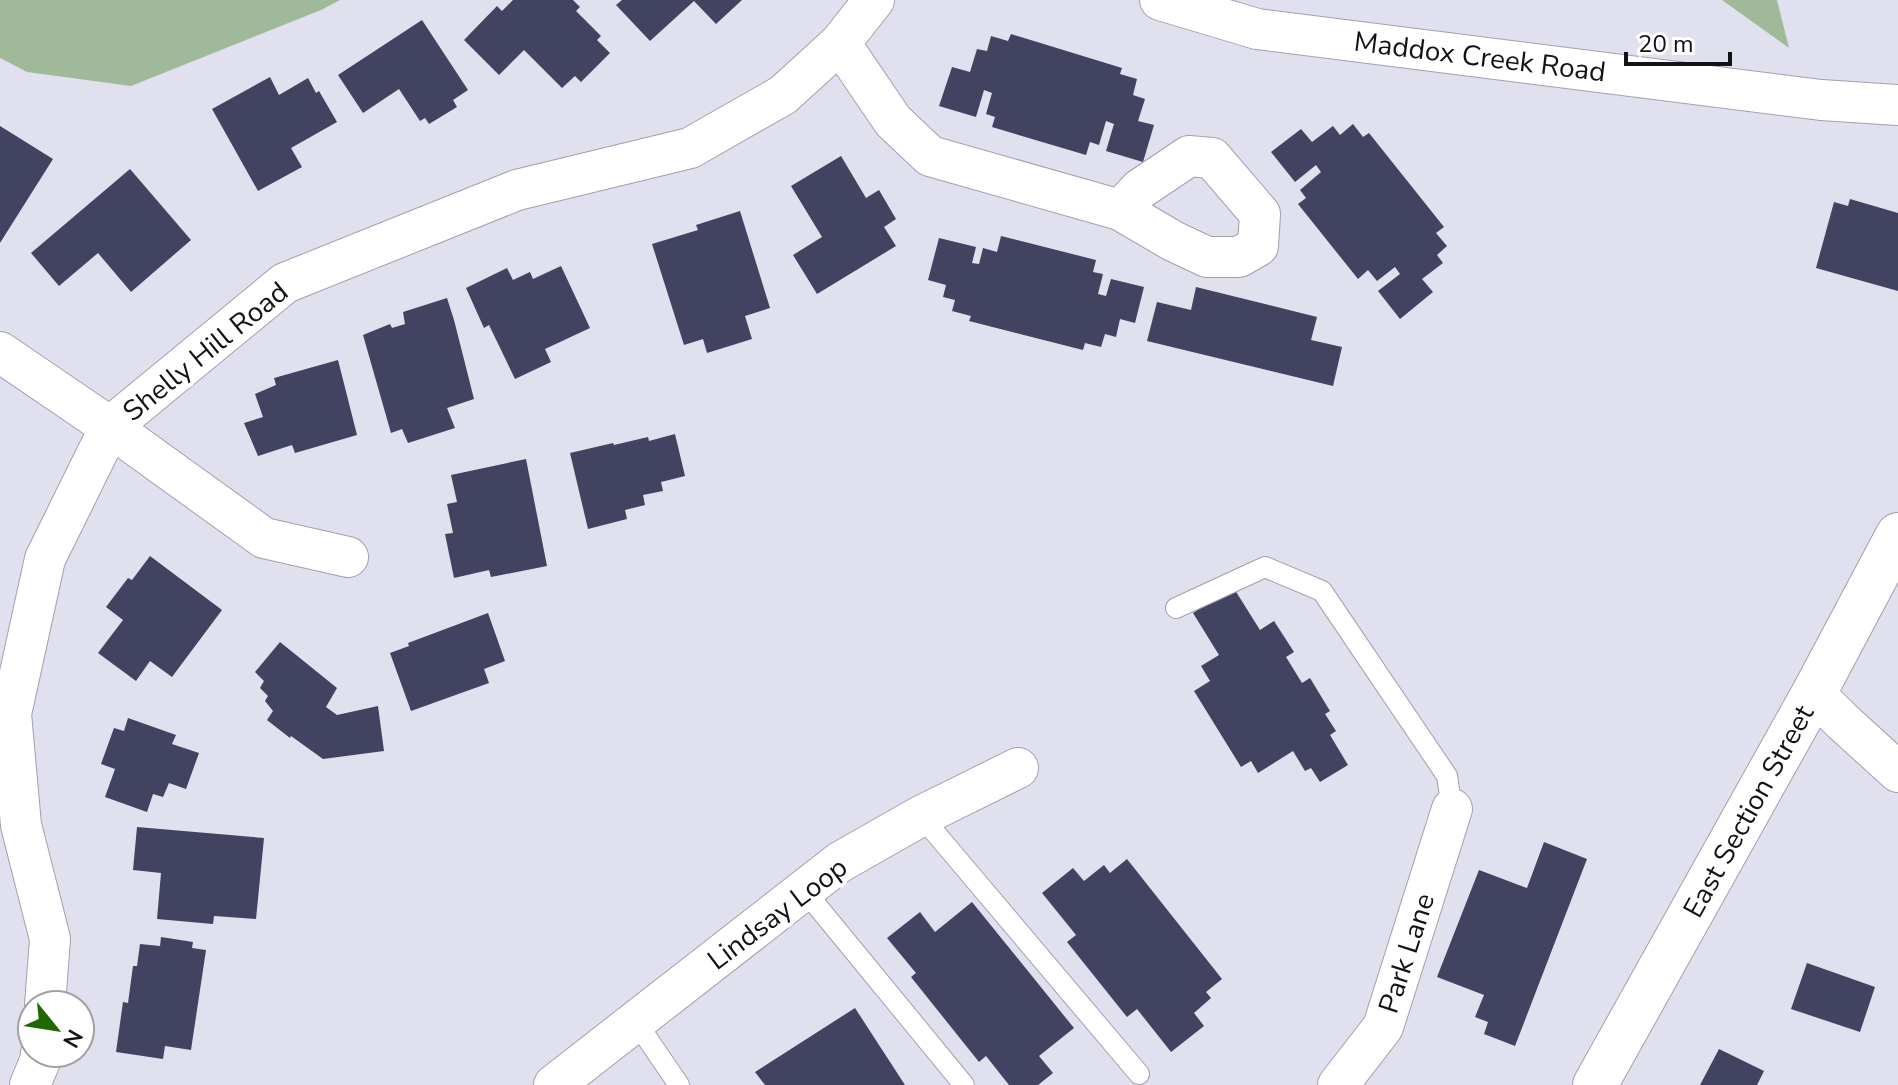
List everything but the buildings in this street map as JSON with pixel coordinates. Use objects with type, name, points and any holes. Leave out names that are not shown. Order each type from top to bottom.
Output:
[{"type":"street","name":"Shelly Hill Road","points":[[46,989],[50,939],[21,825],[11,714],[45,559],[110,427],[285,283],[517,190],[690,148],[783,95],[840,43],[874,0]]},
{"type":"street","name":"Maddox Creek Road","points":[[1160,0],[1257,29],[1821,100],[1898,105]]},
{"type":"street","points":[[840,43],[893,121],[930,156],[1120,210]]},
{"type":"street","points":[[0,352],[264,538],[348,557]]},
{"type":"street","name":"East Section Street","points":[[1595,1085],[1814,693],[1898,535]]},
{"type":"street","points":[[1814,693],[1898,772]]},
{"type":"street","name":"Lindsay Loop","points":[[554,1085],[840,862],[921,816],[1018,768]]},
{"type":"street","name":"Park Lane","points":[[1338,1085],[1383,1027],[1452,809]]},
{"type":"lane","points":[[1176,608],[1265,567],[1322,591],[1447,776],[1452,809]]},
{"type":"lane","points":[[921,816],[1139,1074]]},
{"type":"lane","points":[[804,890],[964,1085]]},
{"type":"lane","points":[[636,1022],[679,1085]]},
{"type":"green space","points":[[0,0],[340,0],[131,86],[27,72],[0,58]]},
{"type":"green space","points":[[1722,0],[1777,0],[1789,48]]}]
